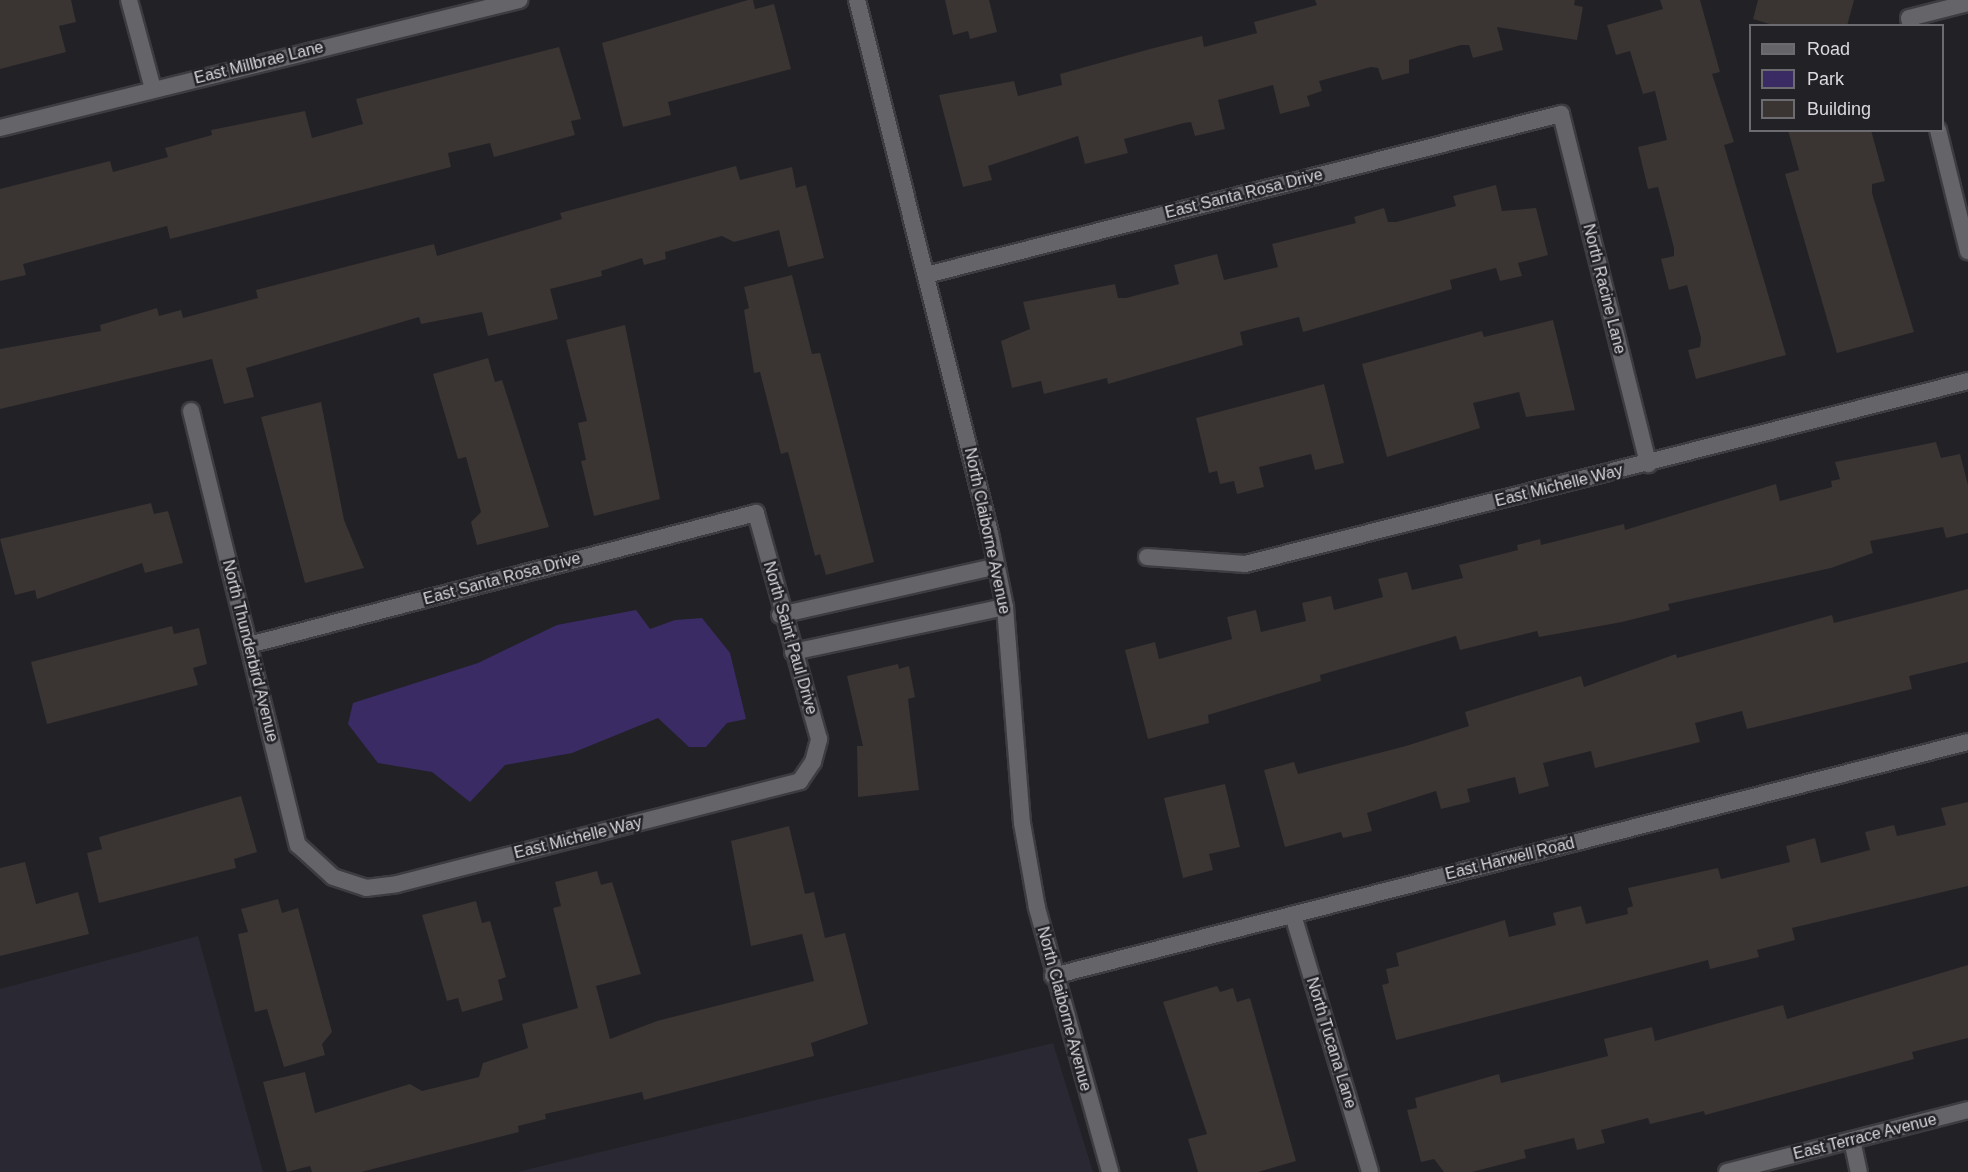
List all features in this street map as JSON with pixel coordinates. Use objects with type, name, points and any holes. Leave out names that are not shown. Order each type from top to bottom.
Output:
[{"type":"street","points":[[129,0],[153,89]]},
{"type":"street","name":"East Millbrae Lane","points":[[0,128],[519,0]]},
{"type":"street","name":"North Claiborne Avenue","points":[[857,0],[997,566],[1005,607],[1022,823],[1053,976],[1110,1172]]},
{"type":"street","points":[[1910,22],[1968,3]]},
{"type":"street","name":"East Santa Rosa Drive","points":[[926,275],[1561,114]]},
{"type":"street","name":"North Racine Lane","points":[[1561,114],[1648,464]]},
{"type":"street","points":[[1938,132],[1968,251]]},
{"type":"street","name":"East Michelle Way","points":[[1147,557],[1245,564],[1648,464],[1968,381]]},
{"type":"street","name":"North Thunderbird Avenue","points":[[191,411],[298,845],[333,877]]},
{"type":"street","name":"East Santa Rosa Drive","points":[[249,645],[756,513]]},
{"type":"street","name":"North Saint Paul Drive","points":[[756,513],[780,615],[819,739],[813,762]]},
{"type":"street","points":[[780,615],[997,566]]},
{"type":"street","points":[[793,652],[1005,607]]},
{"type":"street","name":"East Harwell Road","points":[[1053,976],[1968,742]]},
{"type":"street","name":"East Michelle Way","points":[[333,877],[366,888],[397,884],[800,781],[813,762]]},
{"type":"street","name":"North Tucana Lane","points":[[1293,915],[1370,1172]]},
{"type":"street","name":"East Terrace Avenue","points":[[1727,1172],[1968,1110]]},
{"type":"street","points":[[1852,1140],[1860,1172]]},
{"type":"shaded area","points":[[198,936],[263,1172],[0,1172],[0,989]]},
{"type":"shaded area","points":[[1053,1043],[1093,1172],[517,1172]]},
{"type":"green space","points":[[636,610],[650,629],[675,620],[702,618],[730,653],[746,719],[727,723],[706,747],[689,747],[658,718],[572,753],[505,765],[470,802],[432,772],[378,763],[348,724],[353,703],[478,663],[557,625]]},
{"type":"building","points":[[0,0],[71,0],[76,22],[59,26],[66,52],[0,69]]},
{"type":"building","points":[[753,0],[755,9],[774,4],[791,69],[668,102],[671,115],[623,127],[602,43]]},
{"type":"building","points":[[945,0],[989,0],[997,32],[970,39],[968,31],[953,35]]},
{"type":"building","points":[[1315,0],[1575,0],[1574,5],[1583,7],[1577,40],[1497,27],[1503,50],[1473,58],[1469,45],[1461,45],[1409,60],[1409,73],[1382,80],[1378,68],[1371,67],[1319,81],[1322,91],[1307,96],[1310,106],[1280,114],[1273,85],[1218,100],[1225,129],[1195,136],[1191,122],[1184,123],[1124,139],[1128,153],[1085,164],[1078,136],[988,166],[992,180],[963,187],[939,95],[1014,81],[1018,96],[1062,85],[1060,74],[1150,49],[1202,36],[1204,47],[1257,33],[1254,22],[1317,5]]},
{"type":"building","points":[[1660,0],[1700,0],[1720,72],[1712,74],[1734,142],[1724,145],[1786,355],[1696,379],[1688,350],[1700,347],[1701,338],[1687,285],[1669,290],[1661,259],[1674,256],[1674,248],[1658,187],[1648,189],[1638,147],[1667,140],[1655,91],[1643,94],[1630,51],[1616,55],[1607,25],[1663,9]]},
{"type":"building","points":[[1758,0],[1854,0],[1848,24],[1769,24],[1753,19]]},
{"type":"building","points":[[559,47],[581,119],[571,121],[575,135],[494,157],[490,143],[448,153],[451,167],[170,239],[167,226],[23,264],[26,275],[0,281],[0,189],[110,161],[113,172],[168,157],[165,148],[212,135],[211,130],[305,111],[312,138],[363,124],[356,99]]},
{"type":"building","points":[[1789,132],[1872,132],[1885,181],[1872,184],[1872,193],[1914,332],[1837,353],[1785,174],[1799,170]]},
{"type":"building","points":[[736,166],[740,180],[792,167],[796,188],[806,185],[824,258],[788,267],[779,230],[734,242],[722,236],[665,252],[666,259],[644,265],[642,258],[601,271],[602,276],[550,289],[558,319],[488,336],[482,312],[421,324],[419,317],[246,368],[254,397],[224,404],[212,359],[0,409],[0,349],[101,331],[100,325],[157,308],[159,316],[181,310],[183,318],[258,298],[256,290],[434,244],[437,256],[562,219],[560,213]]},
{"type":"building","points":[[1496,185],[1502,211],[1536,208],[1548,255],[1518,263],[1522,276],[1500,281],[1496,268],[1450,280],[1452,289],[1303,332],[1299,317],[1240,332],[1243,345],[1108,384],[1107,378],[1044,394],[1041,381],[1012,388],[1001,341],[1030,329],[1023,302],[1115,284],[1118,298],[1126,298],[1179,284],[1174,265],[1217,254],[1224,280],[1278,267],[1272,244],[1356,223],[1354,217],[1384,208],[1388,222],[1396,222],[1456,206],[1453,196]]},
{"type":"building","points":[[792,275],[812,354],[820,353],[874,562],[826,575],[820,554],[815,556],[788,452],[781,454],[760,372],[754,373],[744,310],[749,308],[744,287]]},
{"type":"building","points":[[1553,320],[1575,410],[1526,417],[1519,392],[1473,403],[1480,428],[1387,457],[1362,364],[1482,331],[1484,337]]},
{"type":"building","points":[[625,325],[660,499],[594,516],[581,461],[586,460],[578,423],[587,421],[566,340]]},
{"type":"building","points":[[488,358],[495,382],[502,380],[549,527],[477,545],[471,522],[481,512],[466,457],[458,459],[433,374]]},
{"type":"building","points":[[1324,384],[1344,463],[1315,470],[1311,454],[1259,467],[1264,487],[1237,494],[1234,481],[1220,484],[1217,471],[1209,473],[1196,418]]},
{"type":"building","points":[[321,402],[344,520],[364,568],[305,583],[261,417]]},
{"type":"building","points":[[1936,442],[1941,458],[1960,454],[1968,485],[1968,533],[1946,538],[1943,527],[1870,541],[1873,553],[1831,568],[1668,604],[1670,610],[1622,622],[1539,637],[1537,631],[1460,650],[1456,636],[1320,675],[1321,681],[1208,715],[1209,723],[1148,739],[1125,650],[1155,642],[1159,659],[1232,639],[1227,617],[1256,610],[1261,632],[1306,621],[1302,603],[1331,596],[1334,610],[1383,597],[1378,579],[1407,572],[1412,590],[1463,578],[1459,565],[1518,550],[1517,545],[1540,539],[1541,545],[1624,524],[1625,530],[1776,484],[1780,501],[1832,487],[1831,481],[1840,479],[1835,462]]},
{"type":"building","points":[[151,503],[154,514],[168,511],[183,563],[145,573],[142,563],[37,599],[35,590],[15,595],[0,539]]},
{"type":"building","points":[[1968,589],[1968,662],[1909,676],[1912,689],[1747,729],[1742,711],[1695,723],[1700,742],[1595,768],[1591,751],[1543,763],[1549,786],[1519,794],[1515,777],[1467,789],[1470,802],[1441,809],[1436,791],[1367,813],[1372,831],[1343,838],[1341,832],[1285,847],[1264,770],[1294,762],[1298,774],[1406,746],[1469,726],[1465,712],[1581,676],[1584,687],[1676,654],[1677,658],[1832,615],[1834,623]]},
{"type":"building","points":[[172,626],[174,634],[199,628],[207,664],[193,668],[198,685],[47,724],[31,662]]},
{"type":"building","points":[[898,664],[899,669],[909,666],[915,697],[908,699],[919,790],[858,797],[857,746],[863,746],[847,676]]},
{"type":"building","points":[[1225,784],[1240,847],[1209,854],[1213,870],[1183,878],[1164,798]]},
{"type":"building","points":[[241,796],[257,852],[234,859],[236,868],[99,903],[87,853],[102,849],[99,837]]},
{"type":"building","points":[[1968,802],[1968,886],[1792,928],[1795,940],[1757,950],[1759,957],[1710,969],[1708,960],[1396,1040],[1382,985],[1389,983],[1386,969],[1399,966],[1396,953],[1505,920],[1509,937],[1556,925],[1553,913],[1581,906],[1586,924],[1628,914],[1627,908],[1633,906],[1628,888],[1718,868],[1721,879],[1790,862],[1786,846],[1815,838],[1821,863],[1870,850],[1865,832],[1894,825],[1897,836],[1946,825],[1941,808]]},
{"type":"building","points":[[789,826],[805,894],[814,892],[825,938],[845,933],[868,1024],[811,1043],[814,1056],[644,1100],[642,1092],[545,1114],[546,1119],[518,1126],[519,1132],[361,1172],[312,1172],[310,1166],[287,1172],[263,1082],[305,1072],[315,1113],[410,1084],[422,1091],[479,1077],[483,1063],[528,1048],[522,1024],[578,1008],[553,908],[561,906],[555,882],[597,871],[601,885],[612,882],[641,974],[596,986],[610,1039],[657,1021],[814,981],[802,934],[751,946],[731,841]]},
{"type":"building","points":[[25,862],[36,904],[78,892],[89,934],[0,956],[0,868]]},
{"type":"building","points":[[278,899],[282,913],[298,908],[332,1032],[322,1044],[325,1055],[284,1067],[267,1009],[255,1012],[238,934],[248,932],[241,909]]},
{"type":"building","points":[[476,901],[482,923],[490,921],[506,977],[498,980],[503,1000],[462,1012],[458,998],[447,1001],[422,915]]},
{"type":"building","points":[[1968,965],[1968,1038],[1912,1052],[1914,1059],[1705,1115],[1704,1111],[1650,1124],[1648,1118],[1601,1130],[1605,1143],[1577,1150],[1574,1138],[1524,1150],[1526,1158],[1472,1172],[1444,1172],[1434,1159],[1421,1162],[1407,1110],[1417,1108],[1415,1098],[1499,1074],[1501,1083],[1608,1056],[1604,1039],[1652,1027],[1655,1041],[1783,1005],[1787,1019]]},
{"type":"building","points":[[1217,986],[1220,992],[1233,988],[1237,1002],[1250,998],[1296,1161],[1258,1172],[1198,1172],[1188,1139],[1207,1134],[1163,1002]]}]
